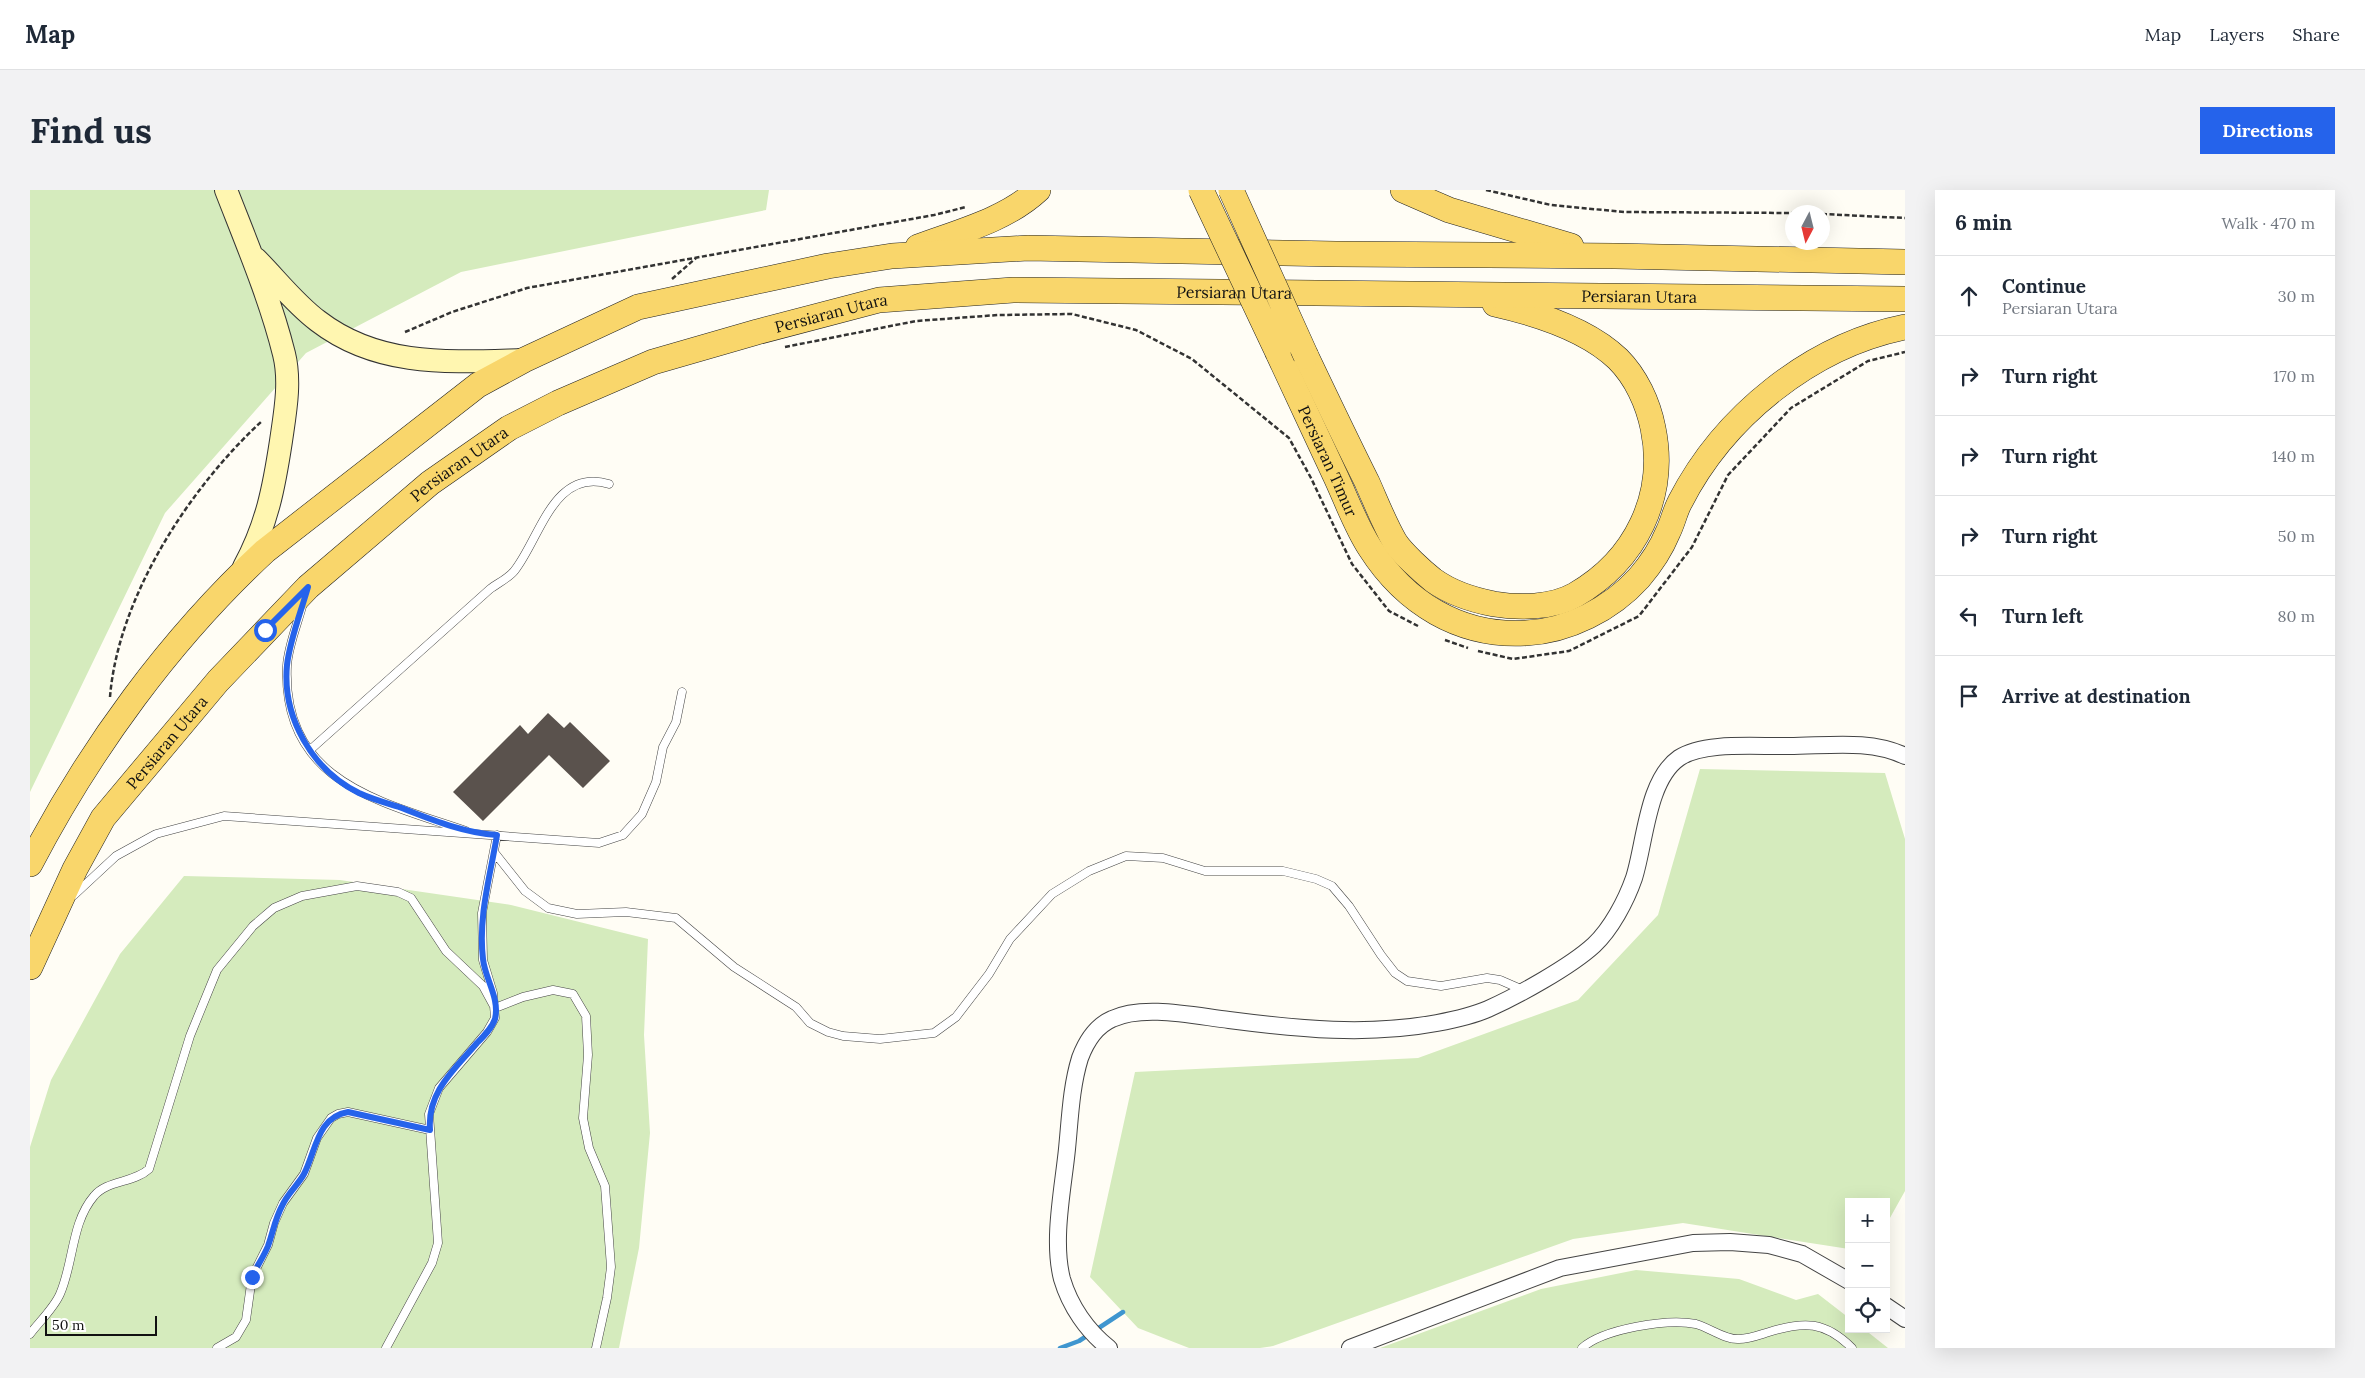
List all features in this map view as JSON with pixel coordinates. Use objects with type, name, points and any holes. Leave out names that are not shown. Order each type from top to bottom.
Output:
[{"type":"main road","points":[[892,256],[987,221],[1028,199],[1038,190]]},
{"type":"main road","name":"Persiaran Timur","points":[[1201,190],[1369,548],[1409,596],[1442,616],[1478,631],[1510,634],[1541,632],[1578,621],[1613,602],[1638,579],[1659,551],[1680,502],[1701,467],[1728,434],[1765,396],[1805,367],[1836,351],[1887,331],[1905,327]]},
{"type":"main road","name":"Persiaran Timur","points":[[1231,190],[1306,356],[1396,544],[1434,580],[1471,600],[1509,606],[1542,605],[1574,596],[1623,554],[1639,530],[1651,505],[1657,476],[1657,447],[1650,416],[1639,386],[1618,358],[1557,321],[1449,293]]},
{"type":"main road","points":[[1403,190],[1449,210],[1515,231],[1615,256]]},
{"type":"main road","points":[[30,864],[82,776],[151,673],[240,574],[265,551],[478,385],[524,360],[638,307],[773,277],[892,256],[1028,248],[1905,262]]},
{"type":"main road","name":"Persiaran Utara","points":[[30,967],[75,869],[103,818],[218,681],[308,587],[430,483],[509,428],[558,403],[652,362],[879,300],[1013,290],[1449,293],[1905,300]]},
{"type":"street","points":[[226,190],[252,255],[284,356],[287,384],[286,410],[276,478],[263,526],[240,574]]},
{"type":"street","points":[[252,255],[317,321],[348,341],[384,355],[463,362],[524,360]]},
{"type":"street","points":[[1109,1348],[1096,1338],[1074,1309],[1062,1279],[1058,1250],[1074,1085],[1080,1057],[1090,1036],[1102,1025],[1115,1017],[1136,1012],[1171,1013],[1275,1026],[1364,1031],[1408,1028],[1486,1010],[1560,970],[1594,945],[1616,916],[1633,880],[1654,794],[1678,758],[1708,749],[1870,745],[1890,749],[1905,756]]},
{"type":"street","points":[[1350,1348],[1560,1268],[1693,1243],[1730,1242],[1769,1245],[1802,1254],[1845,1279]]},
{"type":"street","points":[[1890,1309],[1905,1319]]},
{"type":"lane","points":[[310,750],[482,597],[514,571],[553,505],[561,495],[580,484],[596,481],[608,484]]},
{"type":"lane","points":[[308,587],[287,664],[288,690],[292,713],[310,750],[332,776],[359,793],[477,834]]},
{"type":"lane","points":[[49,923],[80,889],[116,856],[156,834],[224,816],[598,843],[623,835],[642,814],[656,782],[663,746],[676,722],[682,692]]},
{"type":"lane","points":[[386,1348],[432,1263],[438,1243],[429,1114],[439,1088],[487,1032],[495,1018],[493,993],[483,960],[482,913],[497,835]]},
{"type":"lane","points":[[494,852],[525,891],[548,908],[577,914],[626,912],[676,918],[734,967],[796,1007],[810,1023],[828,1032],[844,1036],[880,1039],[934,1033],[956,1017],[989,974],[1010,939],[1052,894],[1089,870],[1126,856],[1163,858],[1205,870],[1283,871],[1316,879],[1332,886],[1349,906],[1395,973],[1407,981],[1441,986],[1487,978],[1500,980],[1523,990]]},
{"type":"lane","points":[[30,1334],[60,1295],[77,1228],[85,1208],[95,1194],[124,1180],[134,1179],[149,1170],[190,1036],[217,970],[253,926],[274,908],[302,896],[358,886],[398,892],[412,898],[446,951],[483,986],[495,1008]]},
{"type":"lane","points":[[495,1008],[523,997],[553,990],[573,994],[586,1016],[588,1056],[583,1118],[589,1148],[605,1186],[611,1267],[607,1298],[596,1348]]},
{"type":"lane","points":[[217,1348],[236,1338],[246,1320],[252,1277],[268,1246],[274,1223],[283,1203],[304,1174],[317,1138],[331,1118],[348,1112],[430,1130]]},
{"type":"lane","points":[[1582,1348],[1593,1340],[1613,1333],[1661,1323],[1695,1324],[1737,1340],[1789,1326],[1811,1324],[1830,1330],[1852,1348]]},
{"type":"path","points":[[1486,190],[1551,205],[1624,212],[1785,213]]},
{"type":"path","points":[[405,332],[452,312],[527,288],[934,215],[970,206]]},
{"type":"path","points":[[1830,214],[1905,218]]},
{"type":"path","points":[[110,701],[112,673],[124,628],[140,590],[186,508],[232,451],[262,421]]},
{"type":"green space","points":[[30,190],[769,190],[766,210],[461,272],[306,353],[165,513],[30,792]]},
{"type":"green space","points":[[1700,769],[1885,773],[1905,839],[1905,1191],[1890,1218],[1890,1198],[1845,1198],[1845,1248],[1683,1223],[1573,1239],[1273,1346],[1260,1348],[1189,1348],[1138,1328],[1090,1277],[1135,1072],[1418,1058],[1578,1000],[1658,915]]},
{"type":"green space","points":[[184,876],[340,880],[511,905],[648,939],[644,1035],[650,1133],[639,1248],[619,1348],[30,1348],[30,1147],[51,1080],[120,954]]},
{"type":"green space","points":[[1636,1270],[1739,1279],[1796,1300],[1818,1294],[1845,1315],[1845,1333],[1869,1333],[1888,1348],[1380,1348],[1541,1289]]},
{"type":"building","points":[[548,713],[564,728],[570,722],[610,761],[583,788],[549,755],[483,821],[453,792],[520,725],[528,734]]},
{"type":"waterway","points":[[1060,1348],[1079,1341],[1123,1312]]},
{"type":"route","points":[[252,1277],[268,1246],[274,1223],[283,1203],[304,1174],[317,1138],[331,1118],[348,1112],[430,1130],[429,1114],[439,1088],[487,1032],[495,1018],[493,993],[483,960],[482,913],[497,835],[477,834],[413,813],[359,793],[332,776],[313,755],[301,736],[292,713],[288,690],[287,664],[308,587],[265,630]]}]
